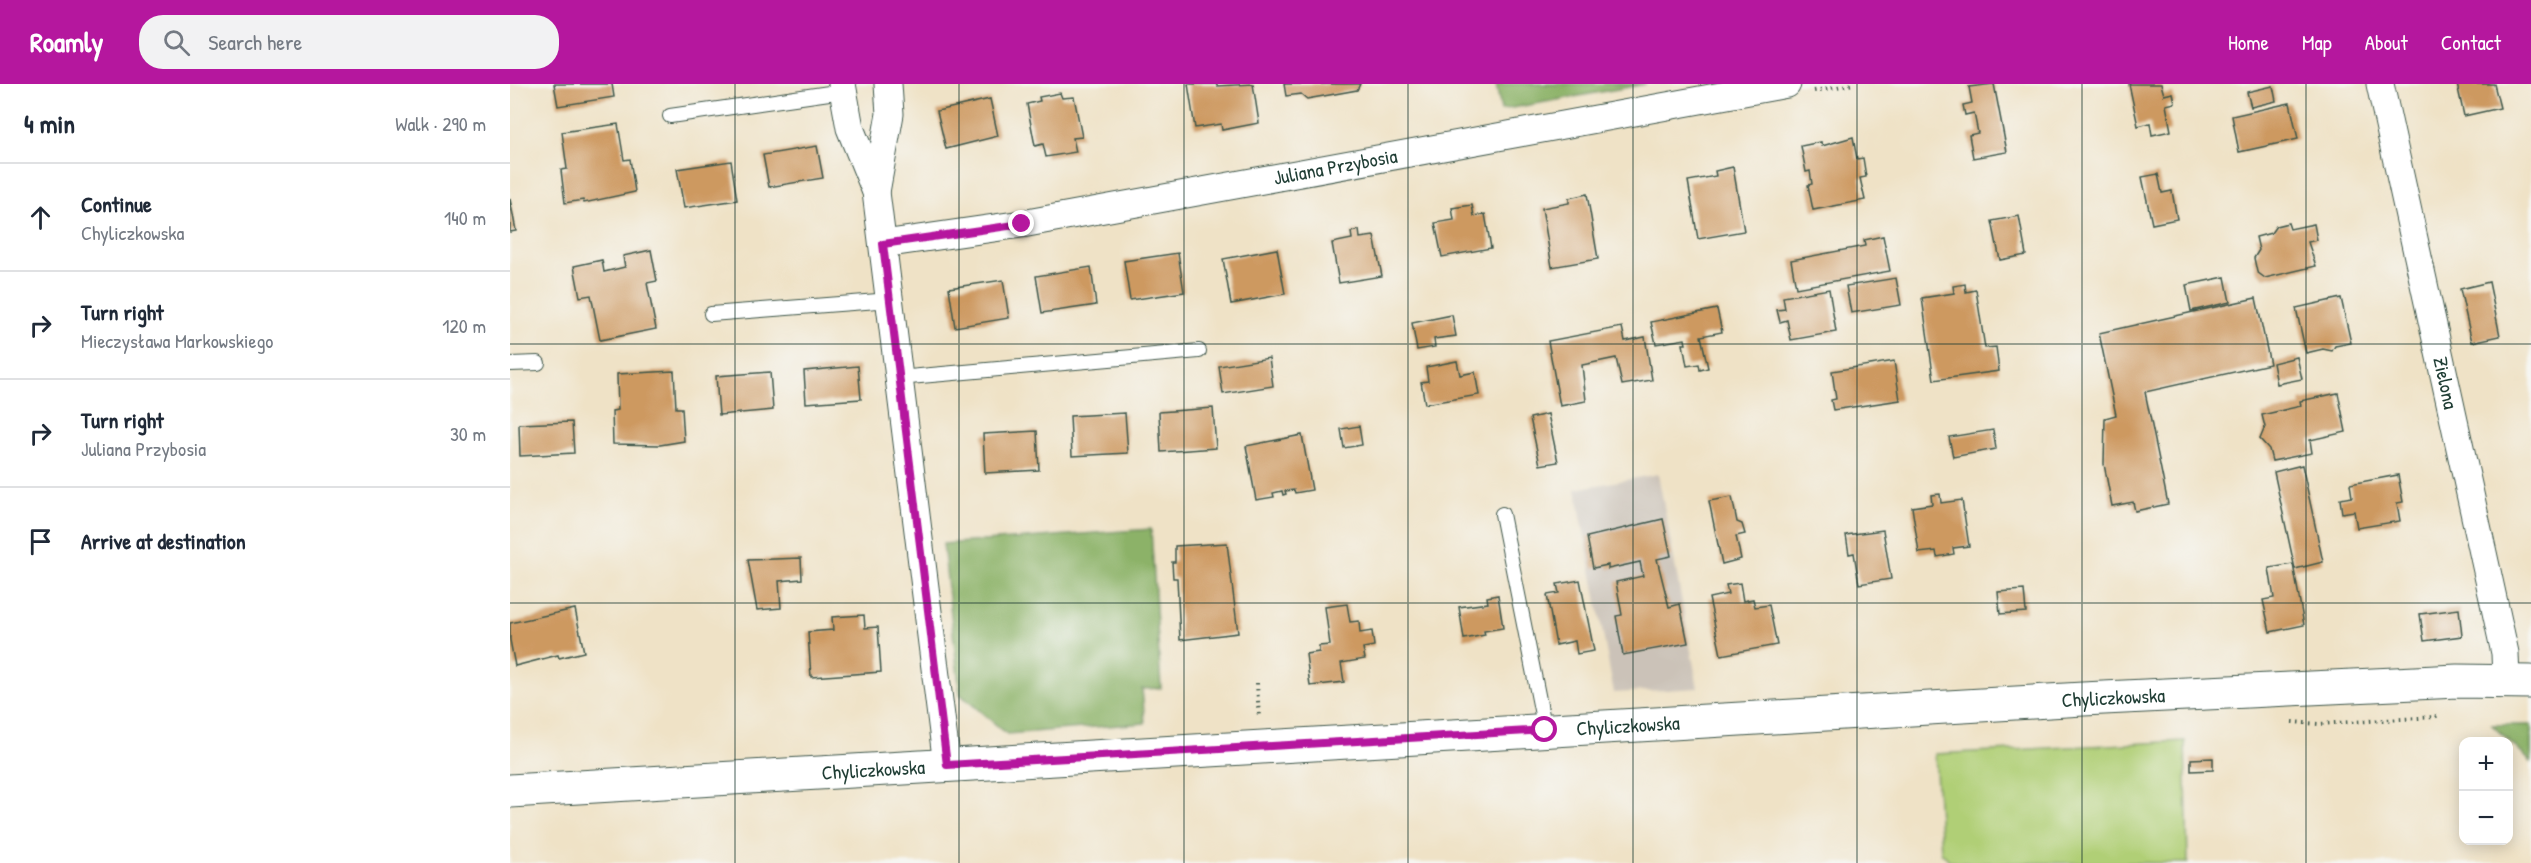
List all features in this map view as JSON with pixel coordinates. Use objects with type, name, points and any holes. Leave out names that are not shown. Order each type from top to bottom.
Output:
[{"type":"street","points":[[876,192],[890,114],[888,84]]},
{"type":"street","name":"Juliana Przybosia","points":[[883,244],[1022,224],[1787,84]]},
{"type":"street","name":"Zielona","points":[[2380,84],[2505,653],[2519,682]]},
{"type":"street","points":[[842,87],[850,128],[876,192],[947,765]]},
{"type":"street","name":"Chyliczkowska","points":[[510,791],[2083,699],[2519,682]]},
{"type":"lane","points":[[670,116],[842,87]]},
{"type":"lane","points":[[711,314],[891,300]]},
{"type":"lane","points":[[898,378],[1199,351]]},
{"type":"lane","points":[[510,364],[538,363]]},
{"type":"lane","points":[[1503,514],[1545,730]]},
{"type":"path","points":[[1257,683],[1260,727]]},
{"type":"shaded area","points":[[1658,474],[1698,688],[1614,693],[1576,489]]},
{"type":"green space","points":[[1496,84],[1646,84],[1501,110]]},
{"type":"green space","points":[[1151,529],[1161,688],[1142,689],[1145,723],[1007,734],[960,694],[943,544]]},
{"type":"green space","points":[[2492,725],[2531,725],[2531,762],[2513,745],[2513,737],[2505,737]]},
{"type":"green space","points":[[2185,741],[2188,863],[1957,863],[1950,861],[1941,852],[1935,754]]},
{"type":"building","points":[[554,84],[612,84],[614,97],[558,106]]},
{"type":"building","points":[[1188,84],[1216,84],[1217,86],[1253,84],[1259,123],[1222,130],[1221,124],[1195,128]]},
{"type":"building","points":[[1284,84],[1360,84],[1357,90],[1307,99],[1301,94],[1286,96]]},
{"type":"building","points":[[1994,84],[2007,152],[1973,158],[1969,135],[1978,133],[1974,113],[1965,115],[1963,105],[1972,103],[1969,87]]},
{"type":"building","points":[[2129,84],[2161,84],[2164,95],[2173,93],[2175,103],[2166,105],[2171,131],[2152,135],[2150,123],[2138,126]]},
{"type":"building","points":[[2457,84],[2494,84],[2500,108],[2464,116]]},
{"type":"building","points":[[2273,86],[2276,101],[2251,107],[2247,92]]},
{"type":"building","points":[[1060,93],[1062,98],[1074,97],[1082,137],[1073,138],[1076,152],[1046,157],[1043,144],[1035,146],[1027,104],[1040,101],[1039,97]]},
{"type":"building","points":[[990,99],[998,136],[946,149],[937,111]]},
{"type":"building","points":[[2290,103],[2298,139],[2239,152],[2232,116]]},
{"type":"building","points":[[618,124],[624,160],[630,159],[635,192],[584,203],[583,200],[565,203],[561,170],[567,169],[562,132]]},
{"type":"building","points":[[1853,137],[1857,159],[1863,158],[1866,177],[1860,178],[1865,200],[1813,210],[1808,185],[1812,184],[1810,171],[1806,172],[1801,146],[1821,142],[1822,146]]},
{"type":"building","points":[[817,146],[823,178],[769,187],[763,155]]},
{"type":"building","points":[[731,161],[737,200],[684,208],[677,169]]},
{"type":"building","points":[[1733,167],[1744,231],[1698,239],[1688,181],[1716,176],[1715,171]]},
{"type":"building","points":[[2158,174],[2162,193],[2172,191],[2177,219],[2152,224],[2142,177]]},
{"type":"building","points":[[1587,194],[1598,259],[1552,267],[1542,208],[1569,203],[1569,198]]},
{"type":"building","points":[[510,199],[516,231],[510,232]]},
{"type":"building","points":[[1472,205],[1474,216],[1485,214],[1491,248],[1442,257],[1435,223],[1454,220],[1452,208]]},
{"type":"building","points":[[2019,216],[2026,255],[2000,260],[1992,221]]},
{"type":"building","points":[[2288,223],[2290,229],[2314,224],[2317,240],[2308,242],[2316,266],[2265,278],[2257,272],[2254,258],[2259,250],[2256,237],[2271,233],[2276,226]]},
{"type":"building","points":[[1359,230],[1360,238],[1374,236],[1382,276],[1339,283],[1332,243],[1352,239],[1351,232]]},
{"type":"building","points":[[1883,236],[1890,271],[1796,288],[1791,260],[1865,246],[1864,240]]},
{"type":"building","points":[[1277,249],[1285,294],[1231,304],[1223,259]]},
{"type":"building","points":[[651,250],[657,281],[647,283],[656,329],[600,340],[591,295],[580,297],[574,266],[602,260],[604,272],[625,267],[623,256]]},
{"type":"building","points":[[1178,253],[1184,292],[1130,300],[1124,261]]},
{"type":"building","points":[[1091,267],[1096,305],[1042,313],[1036,276]]},
{"type":"building","points":[[2225,277],[2230,302],[2191,311],[2186,285]]},
{"type":"building","points":[[1896,278],[1901,305],[1851,313],[1846,286]]},
{"type":"building","points":[[1003,280],[1009,318],[955,327],[949,288]]},
{"type":"building","points":[[2489,282],[2500,336],[2472,342],[2460,289]]},
{"type":"building","points":[[1965,284],[1966,292],[1976,290],[1985,348],[1996,347],[1999,371],[1934,380],[1922,298],[1954,293],[1953,286]]},
{"type":"building","points":[[1829,289],[1836,332],[1791,340],[1787,320],[1780,322],[1777,310],[1785,309],[1783,297]]},
{"type":"building","points":[[2256,298],[2270,364],[2145,392],[2168,504],[2135,511],[2133,502],[2112,506],[2104,464],[2105,418],[2116,415],[2099,333]]},
{"type":"building","points":[[2341,298],[2351,343],[2335,346],[2332,351],[2323,349],[2306,353],[2296,308]]},
{"type":"building","points":[[1717,309],[1722,332],[1701,336],[1708,368],[1700,370],[1699,364],[1687,366],[1683,344],[1686,344],[1685,339],[1656,344],[1651,322]]},
{"type":"building","points":[[1452,315],[1456,336],[1434,339],[1435,347],[1417,350],[1412,323]]},
{"type":"building","points":[[1622,327],[1625,341],[1645,337],[1652,380],[1622,385],[1616,358],[1582,365],[1586,401],[1560,406],[1548,341]]},
{"type":"building","points":[[2297,357],[2302,379],[2277,384],[2273,363]]},
{"type":"building","points":[[1269,358],[1273,386],[1223,394],[1219,366]]},
{"type":"building","points":[[1457,361],[1460,375],[1475,372],[1479,395],[1425,404],[1421,382],[1428,381],[1426,367]]},
{"type":"building","points":[[1894,361],[1900,400],[1833,410],[1831,400],[1836,399],[1832,371]]},
{"type":"building","points":[[858,366],[861,399],[806,403],[804,371]]},
{"type":"building","points":[[674,371],[676,408],[682,408],[684,441],[660,445],[613,444],[612,411],[618,410],[617,374]]},
{"type":"building","points":[[770,372],[773,410],[719,415],[716,376]]},
{"type":"building","points":[[2338,393],[2346,432],[2310,440],[2312,453],[2272,461],[2269,449],[2260,439],[2265,427],[2262,415],[2301,406],[2300,401]]},
{"type":"building","points":[[1213,408],[1216,448],[1161,452],[1159,412]]},
{"type":"building","points":[[1125,413],[1128,453],[1072,456],[1070,416]]},
{"type":"building","points":[[1548,414],[1558,462],[1540,465],[1530,418]]},
{"type":"building","points":[[572,422],[574,453],[520,456],[519,424]]},
{"type":"building","points":[[1359,426],[1362,445],[1344,448],[1341,429]]},
{"type":"building","points":[[1993,430],[1996,449],[1953,457],[1949,437]]},
{"type":"building","points":[[1037,431],[1039,470],[985,473],[983,434]]},
{"type":"building","points":[[1302,435],[1312,490],[1295,493],[1294,490],[1285,491],[1286,494],[1283,495],[1282,491],[1273,493],[1274,497],[1256,500],[1246,446]]},
{"type":"building","points":[[2302,465],[2323,562],[2295,569],[2274,472]]},
{"type":"building","points":[[2398,475],[2403,502],[2397,503],[2400,521],[2357,528],[2354,511],[2342,513],[2340,499],[2352,497],[2350,484]]},
{"type":"building","points":[[1940,494],[1941,503],[1962,500],[1969,546],[1953,548],[1954,554],[1937,557],[1936,551],[1919,553],[1912,507],[1932,504],[1931,495]]},
{"type":"building","points":[[1732,497],[1737,522],[1742,524],[1745,534],[1736,536],[1741,559],[1722,564],[1709,501]]},
{"type":"building","points":[[1663,519],[1671,556],[1657,559],[1669,607],[1680,604],[1688,643],[1623,655],[1616,616],[1622,615],[1616,582],[1643,576],[1640,562],[1608,569],[1608,565],[1593,568],[1587,537]]},
{"type":"building","points":[[1883,530],[1891,579],[1859,584],[1854,553],[1849,554],[1846,535]]},
{"type":"building","points":[[1227,543],[1238,633],[1180,640],[1177,578],[1173,578],[1172,562],[1175,562],[1175,546]]},
{"type":"building","points":[[801,558],[802,579],[779,581],[781,608],[757,610],[748,560]]},
{"type":"building","points":[[2293,564],[2304,625],[2270,632],[2263,600],[2274,598],[2269,568]]},
{"type":"building","points":[[1580,580],[1594,651],[1577,654],[1575,641],[1556,645],[1547,595],[1559,593],[1557,584]]},
{"type":"building","points":[[1740,583],[1743,601],[1753,599],[1755,607],[1769,605],[1777,645],[1721,655],[1709,598],[1728,594],[1726,585]]},
{"type":"building","points":[[2024,590],[2026,612],[2000,614],[1998,592]]},
{"type":"building","points":[[1498,595],[1503,628],[1484,631],[1485,635],[1464,639],[1459,607],[1488,603],[1487,597]]},
{"type":"building","points":[[1347,604],[1350,622],[1359,621],[1360,633],[1372,631],[1374,646],[1363,648],[1365,659],[1341,663],[1344,682],[1310,686],[1306,654],[1319,652],[1319,646],[1330,645],[1325,607]]},
{"type":"building","points":[[575,609],[584,652],[559,658],[558,655],[515,666],[510,640],[510,623]]},
{"type":"building","points":[[2459,609],[2462,636],[2424,641],[2420,614]]},
{"type":"building","points":[[864,615],[865,628],[878,627],[881,672],[811,677],[808,632],[833,630],[832,617]]},
{"type":"building","points":[[2213,758],[2213,770],[2191,771],[2191,759]]},
{"type":"route","points":[[1022,224],[883,244],[947,765],[1545,730]]}]
